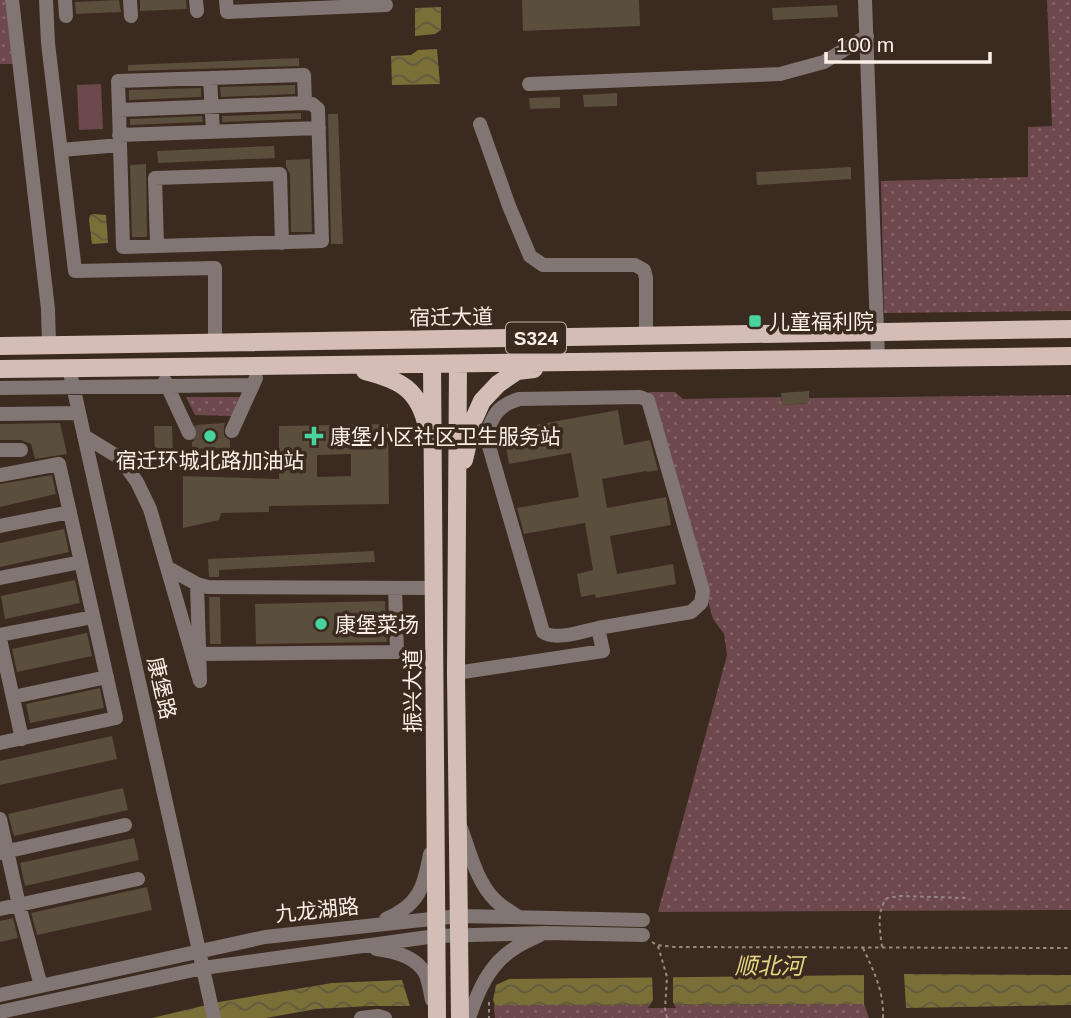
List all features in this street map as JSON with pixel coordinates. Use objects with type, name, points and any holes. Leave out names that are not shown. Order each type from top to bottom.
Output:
[{"type":"main road","name":"宿迁大道","points":[[0,346],[1071,329]]},
{"type":"main road","name":"S324","points":[[0,369],[1071,356]]},
{"type":"main road","points":[[456,509],[472,421],[482,401],[498,384],[517,371],[581,362]]},
{"type":"main road","name":"振兴大道","points":[[432,364],[436,1018]]},
{"type":"main road","name":"振兴大道","points":[[458,364],[456,673],[460,1018]]},
{"type":"main road","points":[[306,365],[358,370],[388,377],[412,393],[424,413],[427,428],[433,503]]},
{"type":"street","points":[[12,0],[48,309],[49,345]]},
{"type":"street","points":[[46,0],[48,43],[75,271],[215,268]]},
{"type":"street","points":[[65,0],[66,16]]},
{"type":"street","points":[[130,0],[131,16]]},
{"type":"street","points":[[226,0],[227,12],[386,5]]},
{"type":"street","points":[[865,0],[878,358]]},
{"type":"street","points":[[529,84],[780,74],[824,62],[867,36]]},
{"type":"street","points":[[118,110],[312,104],[318,109],[323,241],[123,247],[118,110],[118,81],[304,75],[305,103]]},
{"type":"street","points":[[210,78],[213,132]]},
{"type":"street","points":[[480,124],[530,256],[543,265],[635,265],[644,270],[646,337]]},
{"type":"street","points":[[61,150],[120,140],[213,132],[319,128]]},
{"type":"street","points":[[157,246],[155,178],[280,174],[282,243]]},
{"type":"street","points":[[215,245],[215,342]]},
{"type":"street","points":[[232,431],[262,366]]},
{"type":"street","points":[[158,367],[189,433]]},
{"type":"street","name":"康堡路","points":[[69,368],[214,1018]]},
{"type":"street","points":[[0,388],[253,385]]},
{"type":"street","points":[[640,397],[648,400],[703,591],[701,603],[691,612],[598,628],[556,636],[543,632],[486,436],[494,415],[506,403],[532,398],[640,397]]},
{"type":"street","points":[[0,414],[79,413]]},
{"type":"street","points":[[84,436],[120,458],[137,482],[150,509],[200,681],[197,584]]},
{"type":"street","points":[[0,450],[21,450]]},
{"type":"street","points":[[0,475],[59,464],[116,718],[0,743]]},
{"type":"street","points":[[0,526],[70,512]]},
{"type":"street","points":[[0,578],[81,562]]},
{"type":"street","points":[[167,568],[208,587],[434,588]]},
{"type":"street","points":[[199,654],[397,652],[395,587]]},
{"type":"street","points":[[22,739],[13,697],[4,679],[0,637],[93,617]]},
{"type":"street","points":[[456,673],[603,651],[598,628]]},
{"type":"street","points":[[13,697],[107,677]]},
{"type":"street","points":[[458,818],[484,885],[494,900],[520,918]]},
{"type":"street","points":[[0,819],[4,853],[41,986]]},
{"type":"street","points":[[4,853],[125,825]]},
{"type":"street","points":[[373,925],[397,915],[420,894],[435,825]]},
{"type":"street","points":[[0,909],[138,879]]},
{"type":"street","name":"九龙湖路","points":[[0,995],[265,937],[373,925],[436,927],[520,918],[643,920]]},
{"type":"street","name":"九龙湖路","points":[[459,925],[545,933],[643,935]]},
{"type":"street","name":"九龙湖路","points":[[0,1012],[203,968],[357,947],[436,927]]},
{"type":"street","points":[[469,1018],[479,989],[502,958],[515,948],[545,933]]},
{"type":"street","points":[[357,947],[390,951],[416,963],[425,974],[436,1018]]},
{"type":"street","points":[[361,1018],[384,1018]]},
{"type":"path","points":[[882,948],[879,923],[883,903],[887,898],[967,898]]},
{"type":"path","points":[[643,935],[657,945],[674,947],[1071,948]]},
{"type":"path","points":[[657,945],[667,977],[667,1018]]},
{"type":"path","points":[[863,947],[878,980],[883,1018]]},
{"type":"shaded area","points":[[0,0],[5,0],[13,64],[0,64]]},
{"type":"shaded area","points":[[1047,0],[1071,0],[1071,311],[884,313],[881,181],[1028,177],[1028,127],[1052,126]]},
{"type":"shaded area","points":[[101,84],[103,129],[79,130],[77,85]]},
{"type":"shaded area","points":[[649,392],[675,392],[683,399],[781,397],[782,405],[809,403],[809,398],[1071,395],[1071,910],[658,912],[727,655],[724,634],[713,619]]},
{"type":"shaded area","points":[[186,397],[242,397],[232,416],[195,415]]},
{"type":"shaded area","points":[[864,1004],[869,1018],[495,1018],[494,1005]]},
{"type":"water","points":[[441,7],[441,30],[435,34],[415,36],[415,8]]},
{"type":"water","points":[[437,49],[440,84],[392,85],[391,56]]},
{"type":"water","points":[[90,215],[106,215],[108,243],[92,244],[89,220]]},
{"type":"water","points":[[904,974],[1071,975],[1071,1005],[906,1008]]},
{"type":"water","points":[[864,975],[864,1004],[495,1005],[493,1000],[496,985],[509,979]]},
{"type":"water","points":[[402,980],[410,1006],[316,1009],[266,1018],[152,1018],[219,1002],[332,983]]},
{"type":"pier","points":[[652,974],[673,974],[673,1002],[676,1008],[648,1008],[653,1000]]},
{"type":"building","points":[[119,0],[121,12],[76,14],[75,2]]},
{"type":"building","points":[[140,0],[186,0],[187,9],[140,11]]},
{"type":"building","points":[[522,0],[639,0],[640,26],[523,31]]},
{"type":"building","points":[[837,5],[838,17],[773,20],[772,8]]},
{"type":"building","points":[[299,58],[299,66],[128,71],[128,65]]},
{"type":"building","points":[[295,85],[295,94],[221,97],[220,87]]},
{"type":"building","points":[[201,88],[201,97],[129,100],[129,90]]},
{"type":"building","points":[[617,93],[617,106],[584,107],[583,95]]},
{"type":"building","points":[[560,97],[560,108],[530,109],[529,98]]},
{"type":"building","points":[[301,113],[301,119],[222,122],[222,116]]},
{"type":"building","points":[[328,114],[338,114],[343,244],[331,244]]},
{"type":"building","points":[[202,116],[203,122],[130,125],[130,119]]},
{"type":"building","points":[[274,146],[275,158],[158,163],[157,151]]},
{"type":"building","points":[[310,159],[312,232],[291,232],[290,174],[286,160]]},
{"type":"building","points":[[146,164],[147,237],[132,237],[130,165]]},
{"type":"building","points":[[851,167],[851,179],[757,185],[756,172]]},
{"type":"building","points":[[809,391],[809,403],[782,405],[781,393]]},
{"type":"building","points":[[618,410],[624,445],[650,440],[658,470],[602,479],[607,508],[666,497],[671,525],[610,536],[617,574],[673,564],[676,584],[596,598],[595,594],[581,597],[577,574],[593,570],[585,523],[524,534],[517,508],[579,497],[571,453],[509,464],[503,431]]},
{"type":"building","points":[[60,423],[67,454],[35,459],[31,444],[21,440],[0,440],[0,424]]},
{"type":"building","name":"宿迁环城北路加油站","points":[[225,423],[223,433],[230,440],[230,448],[192,449],[192,442],[198,435],[196,425]]},
{"type":"building","points":[[388,424],[389,504],[269,506],[269,512],[221,513],[219,520],[183,528],[183,476],[279,479],[279,426]],"holes":[[[351,454],[351,476],[317,477],[317,455]]]},
{"type":"building","points":[[154,426],[172,426],[173,454],[155,455]]},
{"type":"building","points":[[52,475],[56,494],[0,507],[0,484]]},
{"type":"building","points":[[64,529],[69,552],[0,567],[0,543]]},
{"type":"building","points":[[374,551],[375,562],[219,570],[219,577],[209,577],[208,559]]},
{"type":"building","points":[[75,580],[80,603],[5,619],[1,596]]},
{"type":"building","points":[[209,597],[220,597],[221,644],[210,644]]},
{"type":"building","name":"康堡菜场","points":[[385,601],[387,642],[256,644],[255,604]]},
{"type":"building","points":[[87,633],[92,656],[17,672],[12,649]]},
{"type":"building","points":[[100,688],[104,708],[30,723],[26,704]]},
{"type":"building","points":[[112,736],[117,759],[0,785],[0,761]]},
{"type":"building","points":[[123,788],[128,810],[14,836],[8,814]]},
{"type":"building","points":[[134,838],[139,860],[25,886],[20,863]]},
{"type":"building","points":[[147,887],[152,910],[37,935],[31,913]]},
{"type":"building","points":[[13,918],[18,938],[0,942],[0,921]]},
{"type":"tunnel","points":[[189,433],[232,431]]},
{"type":"place","name":"儿童福利院","points":[[755,321]]},
{"type":"place","name":"宿迁环城北路加油站","points":[[210,436]]},
{"type":"place","name":"康堡小区社区卫生服务站","points":[[314,436]]},
{"type":"place","name":"康堡菜场","points":[[321,624]]},
{"type":"water label","name":"顺北河","points":[[769,966]]}]
